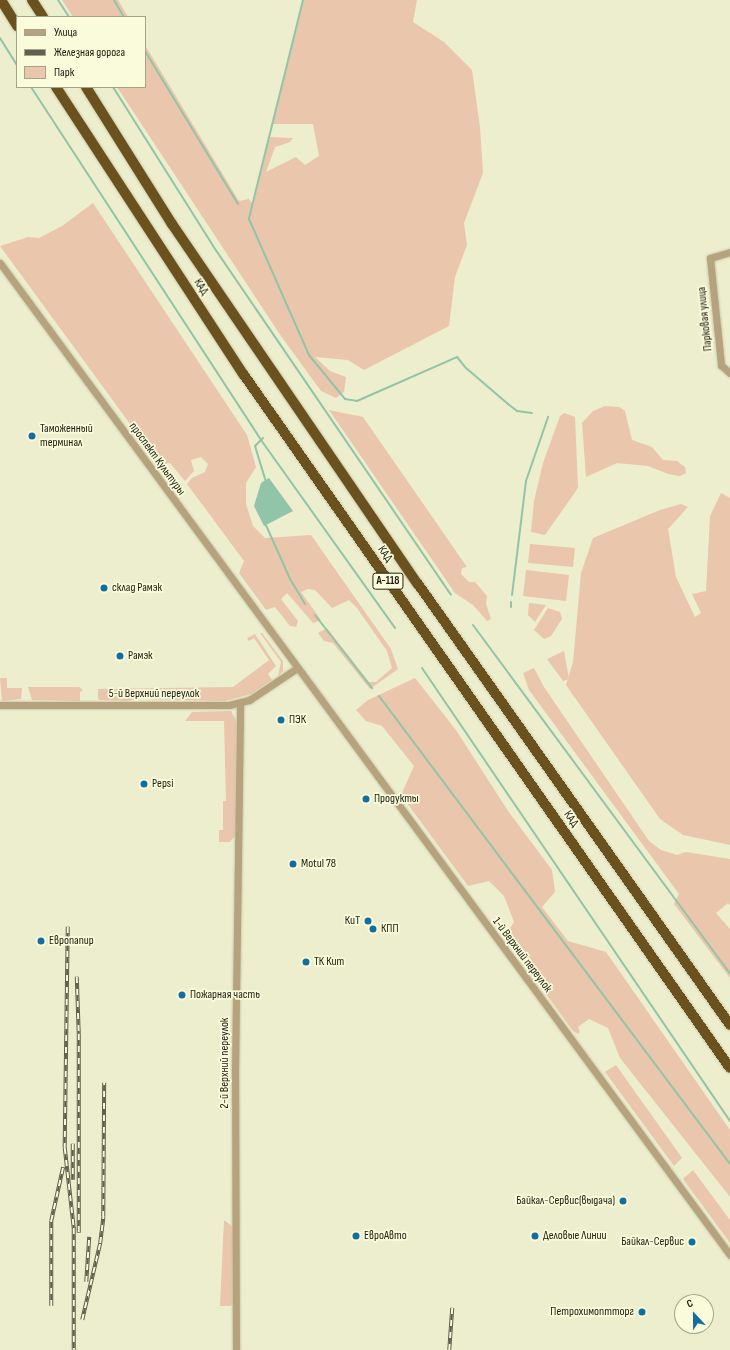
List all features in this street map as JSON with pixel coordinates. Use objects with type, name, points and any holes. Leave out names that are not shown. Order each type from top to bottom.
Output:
[{"type":"highway","points":[[1,0],[16,24]]},
{"type":"highway","points":[[32,0],[42,16]]},
{"type":"highway","name":"КАД","points":[[57,88],[240,369],[730,1068]]},
{"type":"highway","name":"КАД","points":[[87,88],[172,224],[400,558],[730,1025]]},
{"type":"street","name":"Парковая улица","points":[[730,252],[710,258],[720,365],[730,372]]},
{"type":"street","name":"проспект Культуры","points":[[0,263],[297,668]]},
{"type":"street","name":"5-й Верхний переулок","points":[[0,705],[198,706],[240,703],[297,668]]},
{"type":"street","name":"1-й Верхний переулок","points":[[297,668],[730,1255]]},
{"type":"street","name":"2-й Верхний переулок","points":[[236,1350],[235,1072],[240,703]]},
{"type":"green space","points":[[62,0],[118,0],[127,16],[72,16]]},
{"type":"green space","points":[[303,0],[417,0],[413,22],[444,42],[472,70],[480,127],[483,173],[464,223],[467,245],[455,277],[449,326],[364,370],[348,360],[315,357],[330,371],[346,377],[344,392],[336,398],[321,391],[281,336],[118,88],[146,88],[146,47],[239,201],[249,199],[253,205],[270,137],[293,138],[290,142],[275,147],[266,172],[296,157],[305,165],[319,156],[313,124],[272,124]]},
{"type":"green space","points":[[93,203],[247,435],[256,467],[246,483],[246,504],[253,526],[265,538],[311,535],[391,649],[398,669],[370,689],[333,643],[324,641],[318,633],[327,628],[369,682],[376,682],[392,668],[387,651],[357,608],[349,600],[332,608],[315,590],[308,589],[301,592],[321,620],[313,623],[287,593],[281,599],[298,621],[296,627],[290,626],[275,607],[266,610],[239,573],[244,561],[187,484],[192,478],[205,472],[208,464],[201,457],[191,460],[194,471],[185,481],[170,463],[160,465],[0,246],[28,237],[39,238],[62,226]]},
{"type":"green space","points":[[605,406],[619,407],[625,411],[632,440],[652,447],[663,460],[677,461],[685,467],[686,473],[680,476],[668,474],[648,466],[617,463],[586,477],[582,423],[593,411]]},
{"type":"green space","points":[[329,410],[363,417],[467,567],[462,568],[461,574],[469,582],[475,582],[487,596],[486,604],[491,619],[487,621],[473,605],[455,593]]},
{"type":"green space","points":[[564,413],[575,417],[578,488],[545,535],[531,532],[534,501],[543,463],[560,416]]},
{"type":"green space","points":[[721,493],[730,498],[730,845],[683,835],[660,819],[566,685],[573,662],[581,573],[593,538],[660,510],[681,504],[688,507],[668,529],[676,577],[695,617],[701,613],[692,594],[706,591],[710,516]]},
{"type":"green space","points":[[530,544],[575,548],[573,567],[528,563]]},
{"type":"green space","points":[[526,570],[569,575],[566,601],[523,596]]},
{"type":"green space","points":[[529,603],[546,605],[535,622],[528,615]]},
{"type":"green space","points":[[548,608],[560,612],[562,619],[551,636],[544,639],[534,630]]},
{"type":"green space","points":[[260,633],[262,633],[283,661],[283,671],[278,676],[281,662]]},
{"type":"green space","points":[[255,634],[276,666],[268,674],[272,680],[251,694],[225,701],[144,699],[142,697],[128,701],[99,700],[98,698],[98,689],[233,687],[269,660],[254,638],[249,641],[247,638]]},
{"type":"green space","points":[[564,651],[569,679],[563,681],[547,659]]},
{"type":"green space","points":[[534,668],[544,687],[649,841],[661,850],[677,855],[686,852],[730,859],[730,905],[728,903],[716,913],[730,929],[730,978],[674,904],[679,894],[529,690],[523,673]]},
{"type":"green space","points":[[0,678],[7,678],[7,688],[22,688],[21,699],[2,701]]},
{"type":"green space","points":[[415,678],[456,730],[508,811],[552,870],[555,892],[542,907],[568,941],[606,952],[730,1130],[730,1197],[620,1058],[608,1028],[589,1019],[578,1027],[580,1032],[578,1034],[573,1031],[505,937],[514,922],[504,896],[489,881],[468,886],[401,795],[414,766],[382,726],[366,721],[356,710],[368,700]]},
{"type":"green space","points":[[28,687],[79,687],[83,690],[80,692],[80,701],[32,700]]},
{"type":"green space","points":[[231,711],[236,720],[236,835],[230,842],[219,842],[219,830],[223,830],[223,801],[226,801],[224,721],[185,721],[192,712]]},
{"type":"green space","points":[[616,1065],[682,1158],[674,1166],[605,1072]]},
{"type":"green space","points":[[693,1170],[730,1220],[730,1243],[683,1179]]},
{"type":"green space","points":[[224,1220],[233,1227],[234,1303],[230,1306],[220,1306]]},
{"type":"shaded area","points":[[269,478],[293,511],[264,526],[254,506],[261,483]]},
{"type":"waterway","points":[[58,0],[68,16]]},
{"type":"waterway","points":[[114,0],[123,16]]},
{"type":"waterway","points":[[303,0],[249,219],[309,355],[345,399],[357,401],[457,357],[466,368],[517,411],[532,413]]},
{"type":"waterway","points":[[0,38],[16,63]]},
{"type":"waterway","points":[[146,53],[238,204]]},
{"type":"waterway","points":[[32,88],[261,440],[395,628]]},
{"type":"waterway","points":[[114,88],[213,246],[451,595]]},
{"type":"waterway","points":[[512,595],[526,481],[548,417]]},
{"type":"waterway","points":[[263,438],[255,446],[266,481]]},
{"type":"waterway","points":[[265,523],[290,579],[305,604]]},
{"type":"waterway","points":[[511,602],[511,607]]},
{"type":"waterway","points":[[315,615],[372,688]]},
{"type":"waterway","points":[[473,625],[730,973]]},
{"type":"waterway","points":[[422,668],[730,1121]]},
{"type":"waterway","points":[[379,696],[730,1164]]},
{"type":"railway","points":[[68,927],[65,1148],[74,1228],[74,1350]]},
{"type":"railway","points":[[77,977],[79,1034],[79,1233]]},
{"type":"railway","points":[[82,1320],[100,1243],[103,1217],[104,1083]]},
{"type":"railway","points":[[73,1144],[73,1180]]},
{"type":"railway","points":[[51,1306],[51,1221],[63,1167]]},
{"type":"railway","points":[[86,1282],[89,1237]]},
{"type":"railway","points":[[449,1350],[452,1308]]},
{"type":"place","name":"Таможенный терминал","points":[[32,436]]},
{"type":"place","name":"склад Рамэк","points":[[104,588]]},
{"type":"place","name":"Рамэк","points":[[120,656]]},
{"type":"place","name":"ПЭК","points":[[281,720]]},
{"type":"place","name":"Pepsi","points":[[144,784]]},
{"type":"place","name":"Продукты","points":[[366,799]]},
{"type":"place","name":"Motul 78","points":[[293,864]]},
{"type":"place","name":"КиТ","points":[[368,921]]},
{"type":"place","name":"КПП","points":[[373,929]]},
{"type":"place","name":"Европапир","points":[[41,941]]},
{"type":"place","name":"ТК Кит","points":[[306,962]]},
{"type":"place","name":"Пожарная часть","points":[[182,995]]},
{"type":"place","name":"Байкал-Сервис(выдача)","points":[[623,1201]]},
{"type":"place","name":"ЕвроАвто","points":[[356,1236]]},
{"type":"place","name":"Деловые Линии","points":[[535,1236]]},
{"type":"place","name":"Байкал-Сервис","points":[[692,1242]]},
{"type":"place","name":"Петрохимоптторг","points":[[642,1312]]}]
